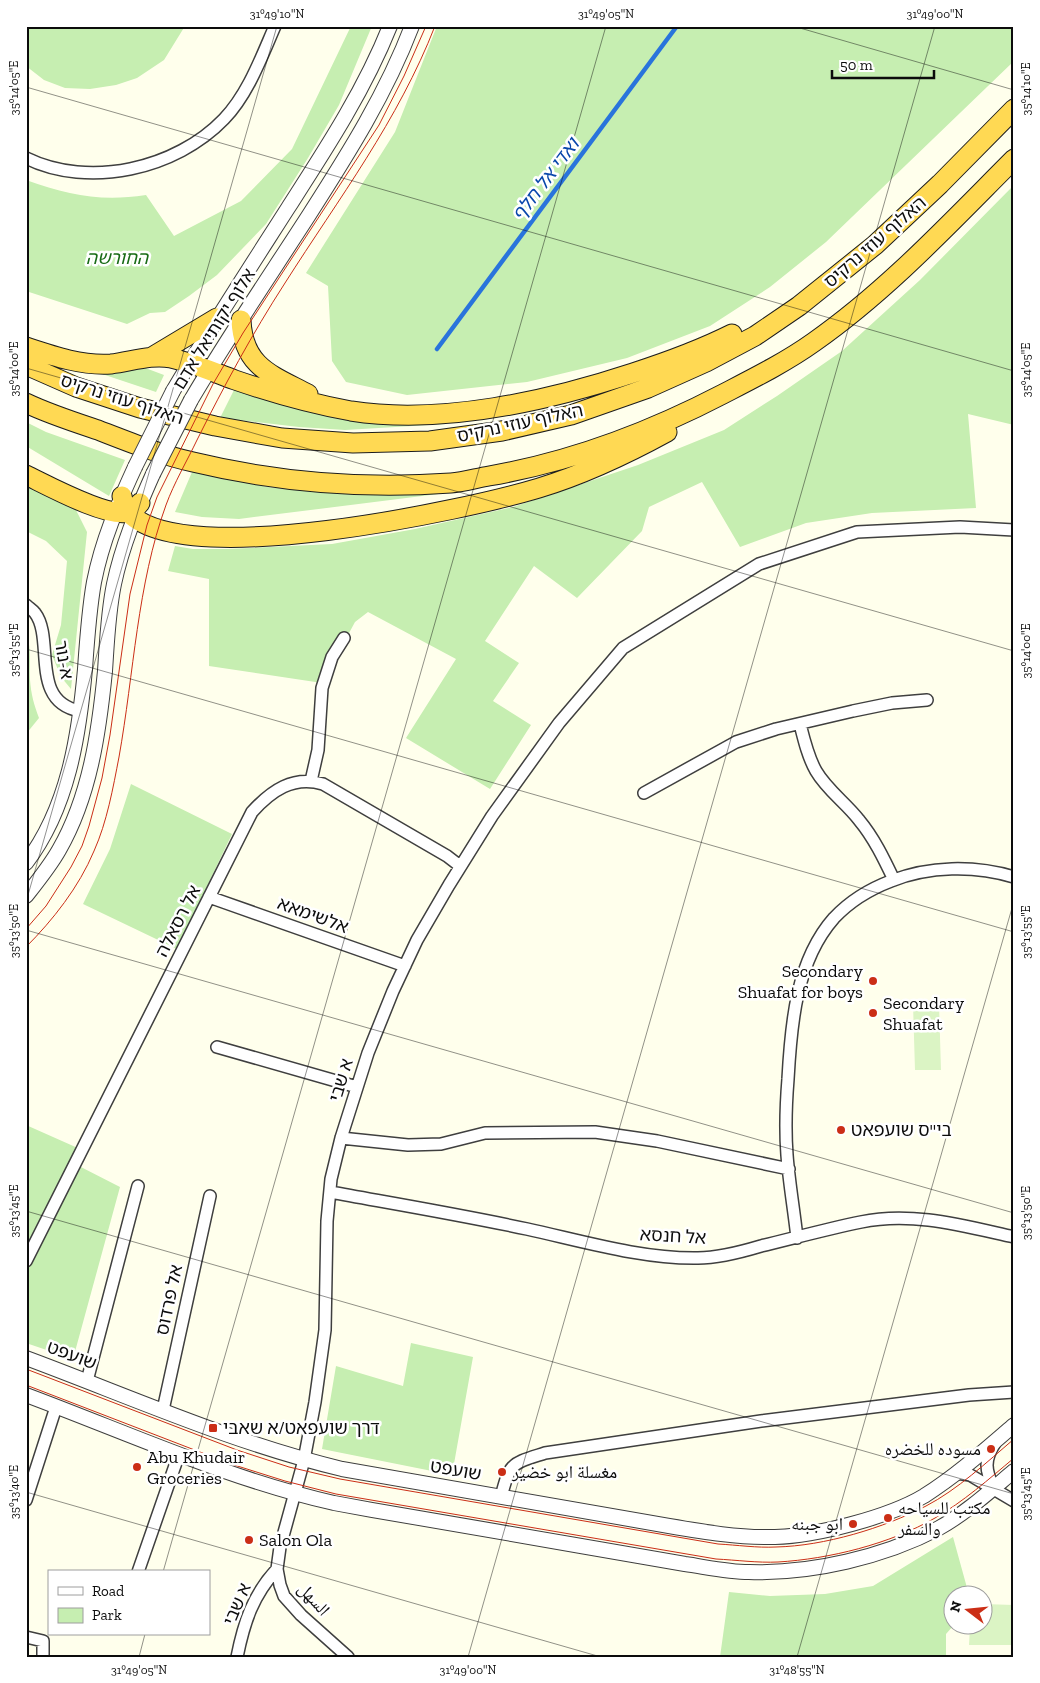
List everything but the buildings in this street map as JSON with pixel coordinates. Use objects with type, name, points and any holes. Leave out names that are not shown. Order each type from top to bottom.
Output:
[{"type":"highway","name":"האלוף עוזי נרקיס","points":[[26,365],[76,387],[140,408],[224,428],[282,438],[353,443],[430,440],[502,431],[571,415],[648,388],[706,362],[758,327],[875,245],[940,184],[1014,109]]},
{"type":"highway","name":"האלוף עוזי נרקיס","points":[[26,403],[133,443],[191,462],[264,476],[349,483],[453,482],[528,469],[602,446],[656,426],[758,376],[812,344],[857,310],[926,247],[1014,159]]},
{"type":"highway","points":[[152,357],[217,318]]},
{"type":"highway","points":[[241,320],[245,347],[258,364],[272,374],[331,407]]},
{"type":"highway","points":[[26,346],[61,358],[90,363],[108,364],[152,357],[169,358],[190,363],[261,389],[331,407],[378,414],[433,414],[505,405],[557,395],[671,360],[758,327]]},
{"type":"highway","points":[[26,475],[76,498],[128,508],[147,525],[182,535],[216,537],[263,536],[385,522],[469,507],[540,488],[600,467],[670,431],[758,376]]},
{"type":"street","points":[[26,158],[65,170],[107,172],[129,169],[182,151],[212,131],[238,101],[249,83],[275,26]]},
{"type":"street","name":"אלוף יקותיאל אדם","points":[[28,885],[59,851],[85,788],[100,714],[107,635],[114,586],[127,536],[128,508],[135,467],[174,391],[217,318],[340,127],[365,81],[390,26]]},
{"type":"street","name":"אלוף יקותיאל אדם","points":[[26,863],[42,841],[55,814],[73,755],[80,711],[94,582],[106,539],[153,474],[191,400],[209,370],[358,138],[384,90],[412,26]]},
{"type":"street","name":"א שבי","points":[[296,1495],[315,1402],[325,1330],[327,1221],[330,1192],[341,1138],[368,1053],[421,932],[492,816],[559,723],[623,648],[759,564],[857,532],[960,527],[1014,530]]},
{"type":"street","name":"א-נור","points":[[26,605],[36,613],[42,629],[44,662],[52,691],[67,707],[80,711]]},
{"type":"street","points":[[344,638],[332,657],[322,688],[318,750],[311,781],[323,784],[447,856],[460,866]]},
{"type":"street","points":[[644,792],[736,742],[800,724],[892,703],[927,700]]},
{"type":"street","points":[[800,724],[808,753],[816,771],[859,820],[874,841],[894,880]]},
{"type":"street","name":"אל רסאלה","points":[[26,1261],[252,812],[264,799],[280,789],[296,781],[311,781]]},
{"type":"street","points":[[797,1238],[789,1169],[786,1119],[791,1034],[797,996],[815,946],[834,918],[854,899],[894,880],[930,870],[956,869],[985,870],[1014,877]]},
{"type":"street","name":"אלשימאא","points":[[209,897],[405,966]]},
{"type":"street","points":[[217,1047],[357,1087]]},
{"type":"street","points":[[341,1138],[408,1144],[441,1144],[485,1133],[595,1132],[657,1141],[789,1169]]},
{"type":"street","points":[[87,1381],[138,1186]]},
{"type":"street","name":"אל חנסא","points":[[330,1192],[486,1220],[638,1253],[699,1258],[734,1253],[862,1222],[904,1218],[953,1224],[1014,1238]]},
{"type":"street","name":"אל פרדוס","points":[[163,1410],[210,1196]]},
{"type":"street","name":"שועפט","points":[[26,1358],[240,1440],[304,1460],[342,1469],[719,1534],[776,1537],[833,1529],[874,1517],[922,1497],[956,1473],[1014,1425]]},
{"type":"street","points":[[501,1497],[507,1474],[513,1465],[545,1453],[761,1421],[969,1395],[1014,1392]]},
{"type":"street","points":[[26,1395],[228,1473],[296,1495],[334,1504],[716,1569],[747,1572],[767,1572],[840,1563],[876,1554],[939,1528],[1014,1471]]},
{"type":"street","points":[[26,1500],[56,1407]]},
{"type":"street","points":[[994,1488],[986,1463],[989,1452],[997,1439]]},
{"type":"street","points":[[139,1570],[179,1454]]},
{"type":"street","points":[[956,1473],[970,1475],[1014,1501]]},
{"type":"street","name":"السهل","points":[[296,1495],[280,1547],[277,1569],[280,1585],[284,1596],[348,1657]]},
{"type":"street","name":"א שבי","points":[[237,1657],[240,1641],[254,1600],[266,1581],[277,1569]]},
{"type":"street","points":[[26,1637],[43,1641],[43,1657]]},
{"type":"green space","points":[[26,26],[185,26],[164,60],[137,78],[116,85],[90,89],[65,88],[44,80],[26,66]]},
{"type":"green space","name":"החורשה","points":[[351,26],[372,26],[339,105],[266,224],[217,275],[165,312],[150,313],[127,324],[26,291],[26,180],[56,190],[85,196],[114,198],[146,195],[174,236],[241,201],[292,149]]},
{"type":"green space","points":[[437,26],[1014,26],[1014,61],[826,242],[770,287],[710,326],[627,358],[527,382],[407,395],[346,382],[332,361],[328,286],[306,273],[395,132]]},
{"type":"green space","points":[[1014,185],[1014,425],[968,414],[976,508],[872,513],[806,523],[740,547],[702,482],[649,507],[642,531],[577,598],[534,566],[485,641],[519,663],[493,701],[531,725],[490,789],[406,738],[456,659],[368,612],[355,622],[322,683],[209,666],[209,579],[168,571],[175,546],[193,549],[228,549],[332,544],[415,529],[513,507],[638,465],[724,430],[842,351],[920,280]]},
{"type":"green space","points":[[140,366],[164,375],[156,392],[96,372],[117,373]]},
{"type":"green space","points":[[234,390],[308,412],[350,421],[446,424],[345,430],[220,418]]},
{"type":"green space","points":[[26,422],[46,432],[125,460],[109,496],[26,446]]},
{"type":"green space","points":[[192,472],[268,487],[318,492],[454,492],[239,519],[202,517],[175,512]]},
{"type":"green space","points":[[26,485],[76,510],[87,532],[71,689],[61,677],[52,655],[61,625],[67,561],[46,541],[26,531]]},
{"type":"green space","points":[[26,633],[30,650],[31,690],[39,718],[26,734]]},
{"type":"green space","points":[[131,784],[232,834],[177,949],[83,904],[110,849]]},
{"type":"green space","points":[[913,1004],[939,1004],[941,1070],[915,1070]]},
{"type":"green space","points":[[26,1125],[80,1149],[75,1164],[120,1187],[73,1359],[26,1343]]},
{"type":"green space","points":[[411,1343],[473,1357],[452,1475],[322,1449],[336,1366],[403,1386]]},
{"type":"green space","points":[[953,1537],[967,1586],[942,1586],[942,1636],[946,1636],[946,1657],[720,1657],[729,1592],[770,1596],[825,1594],[873,1586]]},
{"type":"green space","points":[[992,1604],[1014,1605],[1014,1645],[969,1645],[969,1636],[992,1636]]},
{"type":"waterway","name":"ואדי אל חלף","points":[[437,349],[677,26]]},
{"type":"tram line","points":[[26,929],[46,906],[71,867],[82,846],[89,826],[102,778],[110,735],[130,594],[147,525],[157,497],[213,384],[243,333],[379,125],[404,76],[426,26]]},
{"type":"tram line","points":[[26,947],[46,926],[73,890],[88,864],[103,828],[119,757],[142,598],[156,535],[173,489],[217,400],[261,321],[386,127],[404,94],[435,26]]},
{"type":"tram line","points":[[26,1369],[237,1450],[289,1467],[340,1479],[718,1544],[762,1547],[795,1546],[833,1539],[892,1522],[926,1506],[949,1492],[1014,1439]]},
{"type":"tram line","points":[[26,1385],[231,1464],[285,1481],[336,1494],[716,1559],[778,1562],[818,1558],[879,1543],[917,1527],[945,1512],[976,1490],[1014,1458]]},
{"type":"place","name":"Secondary Shuafat for boys","points":[[873,981]]},
{"type":"place","name":"Secondary Shuafat","points":[[873,1013]]},
{"type":"place","name":"בי\"ס שועפאט","points":[[841,1130]]},
{"type":"place","name":"דרך שועפאט/א שאבי","points":[[213,1428]]},
{"type":"place","name":"مسوده للخضره","points":[[991,1449]]},
{"type":"place","name":"Abu Khudair Groceries","points":[[137,1467]]},
{"type":"place","name":"مغسلة ابو خضير","points":[[502,1472]]},
{"type":"place","name":"مكتب للسياحه والسفر","points":[[888,1518]]},
{"type":"place","name":"ابو جبنه","points":[[853,1524]]},
{"type":"place","name":"Salon Ola","points":[[249,1540]]}]
